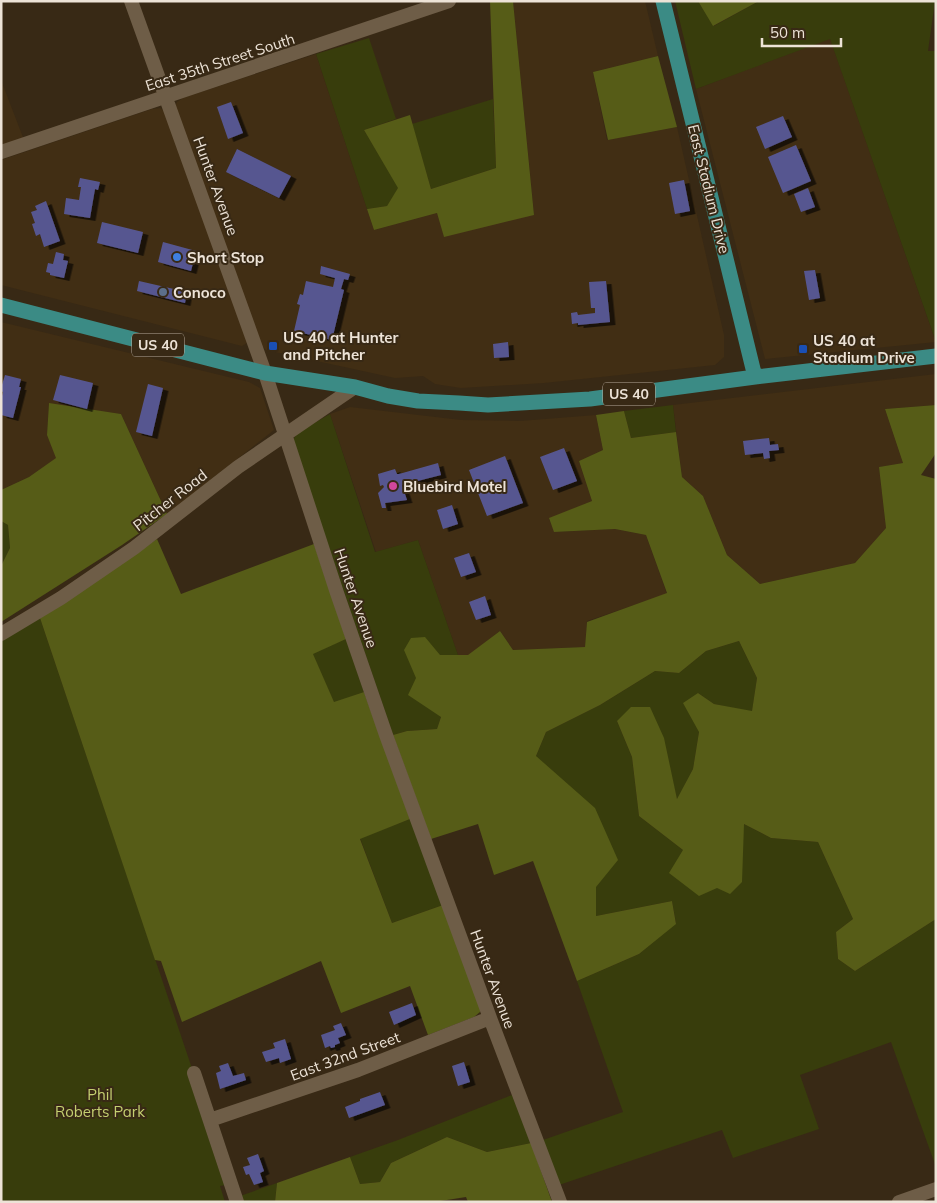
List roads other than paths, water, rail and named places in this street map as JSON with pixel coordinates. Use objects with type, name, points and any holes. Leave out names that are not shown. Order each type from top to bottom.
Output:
[{"type":"main road","name":"East Stadium Drive","points":[[663,1],[755,377]]},
{"type":"main road","name":"US 40","points":[[1,305],[265,373],[355,387],[388,396],[418,401],[488,405],[590,399],[936,356]]},
{"type":"street","name":"Hunter Avenue","points":[[131,1],[265,373],[337,593],[386,734],[560,1202]]},
{"type":"street","name":"East 35th Street South","points":[[1,152],[449,1]]},
{"type":"street","name":"Pitcher Road","points":[[1,634],[61,598],[134,548],[238,467],[355,387]]},
{"type":"street","name":"East 32nd Street","points":[[210,1120],[358,1070],[490,1018]]},
{"type":"street","points":[[194,1074],[237,1202]]},
{"type":"street","points":[[899,1202],[936,1190]]},
{"type":"place","name":"Short Stop","points":[[177,257]]},
{"type":"place","name":"Conoco","points":[[163,292]]},
{"type":"place","name":"US 40 at Hunter and Pitcher","points":[[273,346]]},
{"type":"place","name":"US 40 at Stadium Drive","points":[[803,349]]},
{"type":"place","name":"Bluebird Motel","points":[[393,486]]},
{"type":"park label","name":"Phil Roberts Park","points":[[100,1102]]}]
